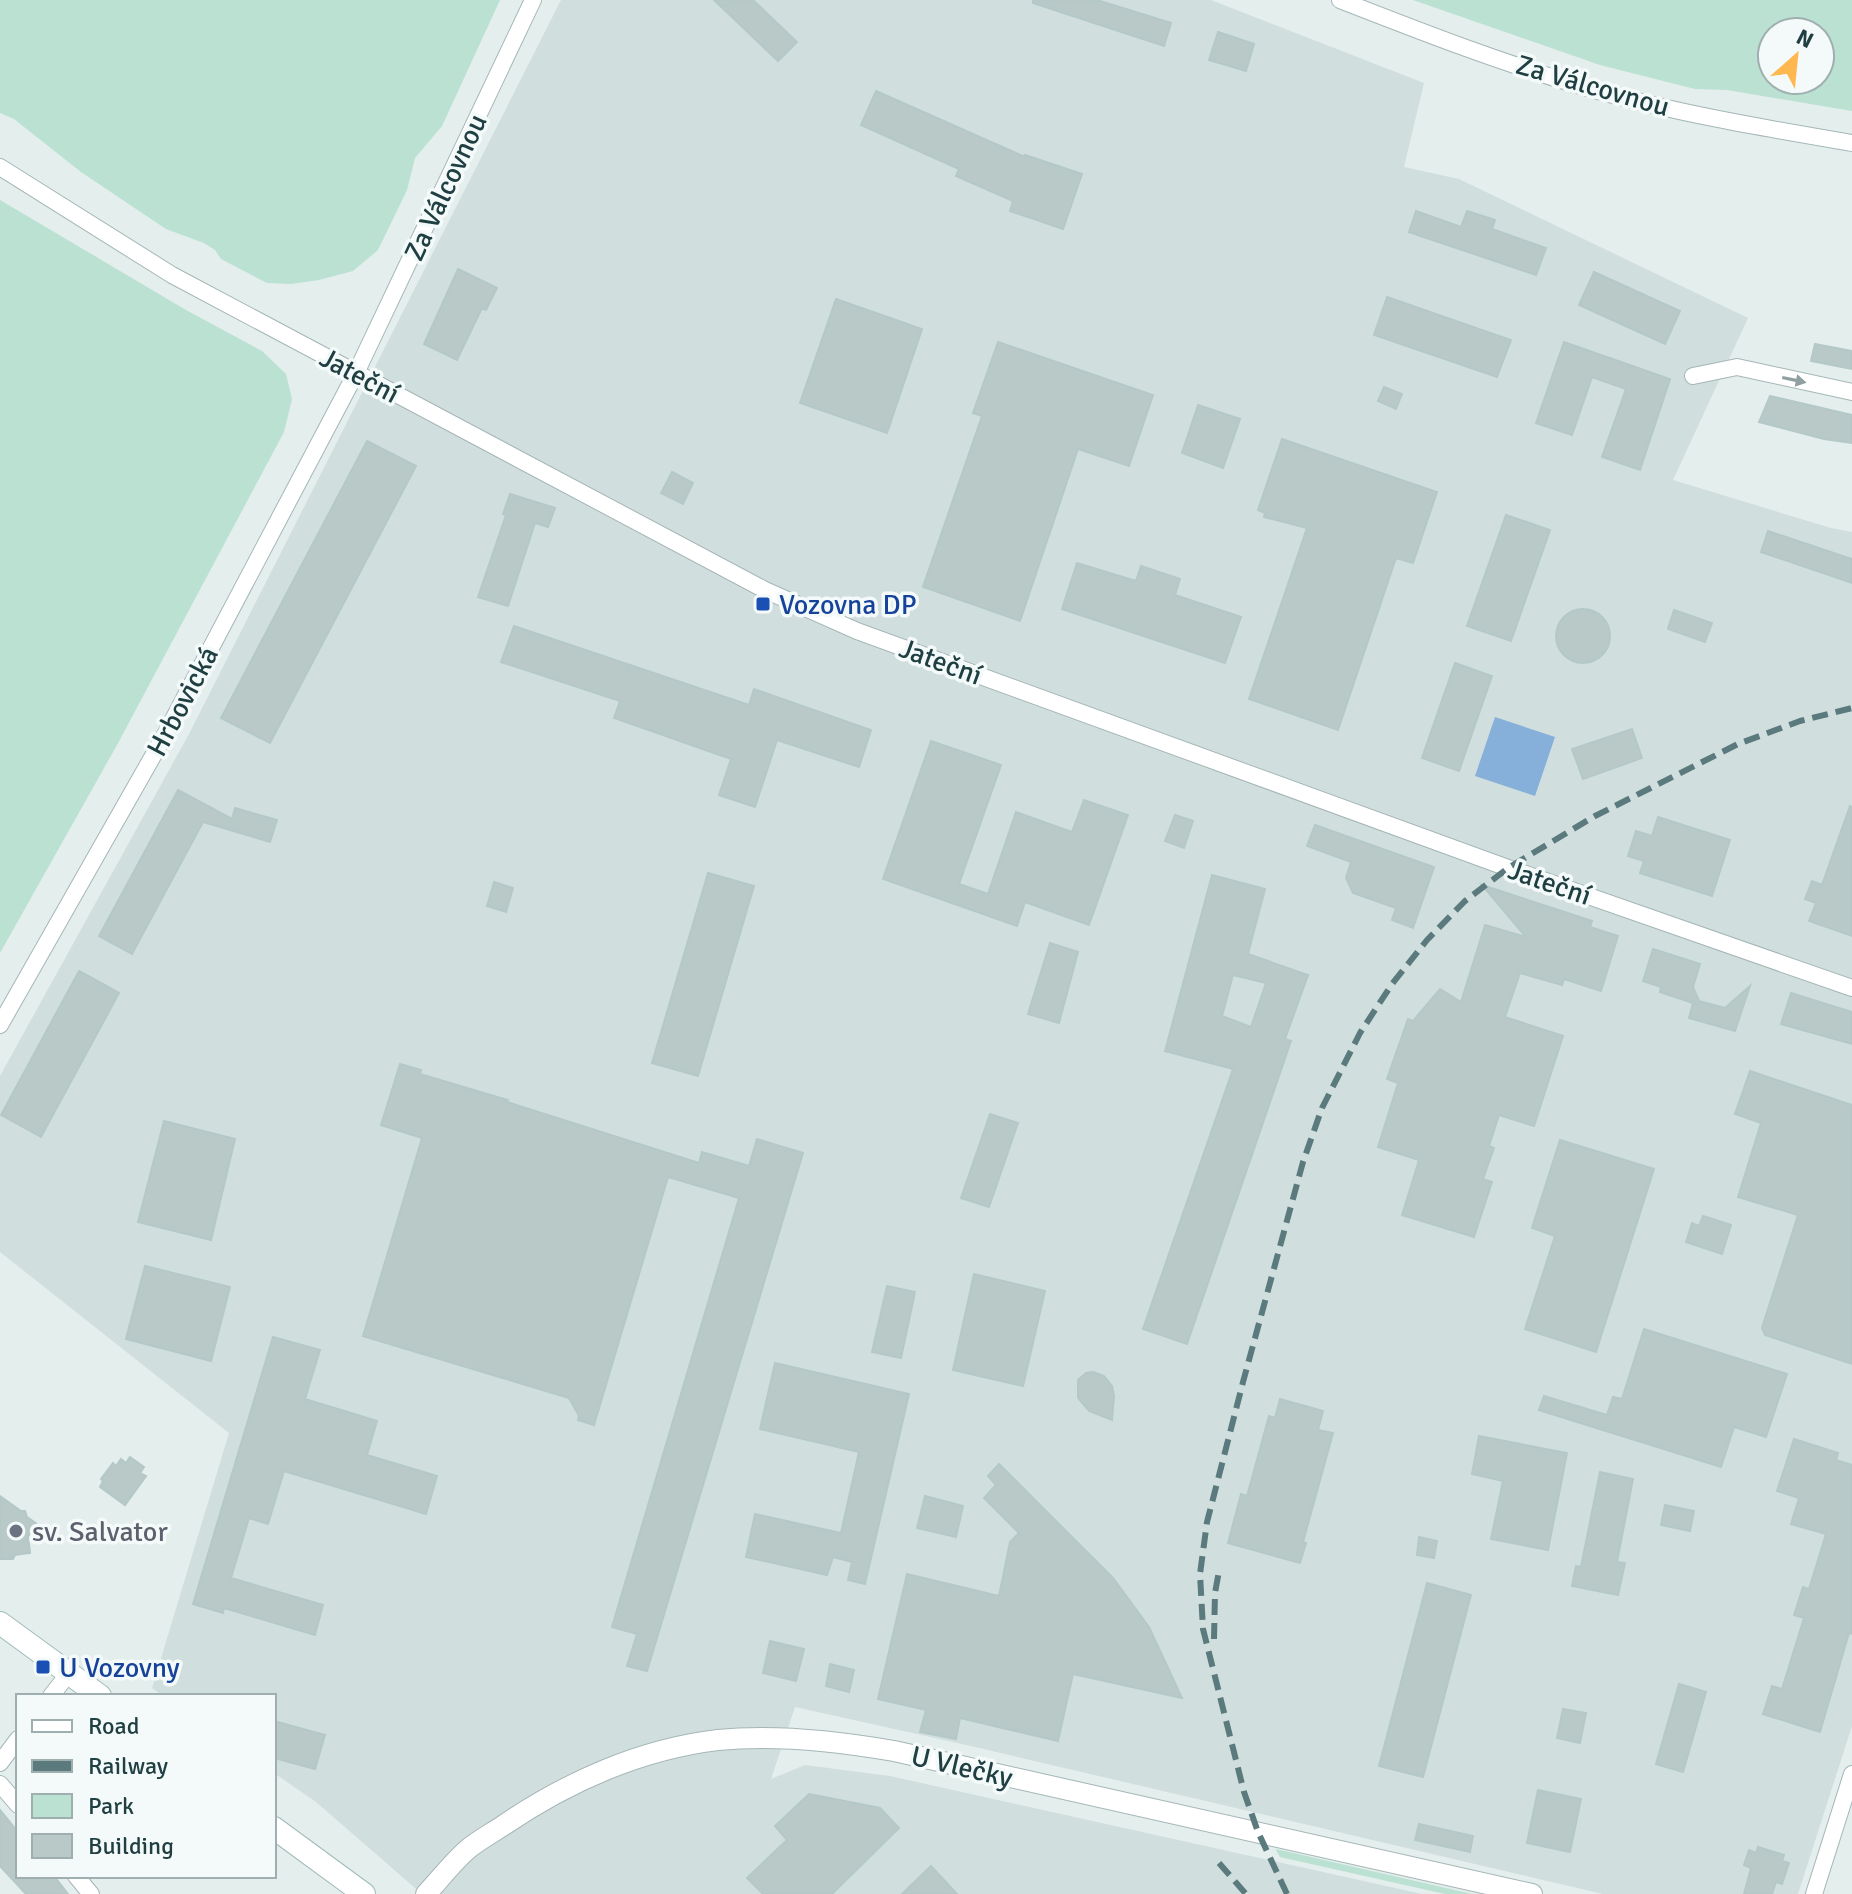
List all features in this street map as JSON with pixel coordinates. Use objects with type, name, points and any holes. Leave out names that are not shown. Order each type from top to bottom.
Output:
[{"type":"main road","points":[[0,1623],[97,1694]]},
{"type":"main road","points":[[276,1829],[364,1894]]},
{"type":"street","name":"Za Válcovnou","points":[[356,373],[533,0]]},
{"type":"street","name":"Za Válcovnou","points":[[1340,0],[1437,37],[1589,88],[1751,126],[1852,143]]},
{"type":"street","name":"Jateční","points":[[0,167],[172,275],[765,590],[857,631],[1494,863],[1852,988]]},
{"type":"street","points":[[1693,376],[1737,367],[1852,392]]},
{"type":"street","name":"Hrbovická","points":[[0,1025],[166,733],[356,373]]},
{"type":"street","points":[[53,1694],[69,1673]]},
{"type":"street","name":"U Vlečky","points":[[426,1894],[468,1849],[538,1802],[595,1773],[656,1753],[718,1740],[832,1740],[894,1751],[1532,1894]]},
{"type":"street","points":[[0,1763],[16,1742]]},
{"type":"street","points":[[1814,1894],[1852,1774]]},
{"type":"street","points":[[0,1784],[16,1803]]},
{"type":"street","points":[[78,1878],[91,1894]]},
{"type":"shaded area","points":[[561,0],[1211,0],[1424,83],[1404,167],[1459,179],[1748,318],[1673,480],[1852,532],[1852,1726],[1798,1894],[1603,1894],[795,1707],[771,1779],[805,1765],[890,1776],[1422,1894],[422,1894],[316,1802],[276,1774],[276,1694],[160,1694],[152,1688],[229,1433],[0,1252],[0,1076],[189,734]]},
{"type":"green space","points":[[0,0],[500,0],[442,126],[415,158],[407,190],[378,250],[353,271],[291,284],[267,283],[221,259],[215,250],[204,243],[166,229],[81,172],[14,119],[0,113]]},
{"type":"green space","points":[[1413,0],[1852,0],[1852,111],[1763,96],[1836,96],[1836,16],[1756,16],[1756,95],[1695,89],[1600,65]]},
{"type":"green space","points":[[0,200],[186,310],[262,351],[286,374],[292,399],[284,432],[117,745],[0,953]]},
{"type":"green space","points":[[1276,1849],[1472,1894],[1445,1894],[1280,1857]]},
{"type":"water","points":[[1495,717],[1555,737],[1535,796],[1475,776]]},
{"type":"building","points":[[714,0],[753,0],[797,42],[778,61]]},
{"type":"building","points":[[1033,0],[1097,0],[1171,23],[1164,46],[1033,3]]},
{"type":"building","points":[[1218,32],[1254,44],[1246,71],[1209,60]]},
{"type":"building","points":[[876,91],[1025,157],[1082,174],[1063,229],[1010,211],[1013,201],[956,176],[959,169],[861,125]]},
{"type":"building","points":[[1416,211],[1461,227],[1467,211],[1495,220],[1492,229],[1546,248],[1536,275],[1409,232]]},
{"type":"building","points":[[458,269],[497,288],[486,310],[482,308],[457,360],[424,344]]},
{"type":"building","points":[[1594,272],[1680,311],[1665,344],[1579,305]]},
{"type":"building","points":[[1387,297],[1511,340],[1497,377],[1374,335]]},
{"type":"building","points":[[836,299],[922,329],[887,433],[800,403]]},
{"type":"building","points":[[998,342],[1153,395],[1129,466],[1078,449],[1020,621],[923,587],[982,416],[973,413]]},
{"type":"building","points":[[1564,342],[1670,379],[1640,470],[1602,457],[1626,389],[1592,377],[1572,435],[1536,423]]},
{"type":"building","points":[[1815,344],[1852,351],[1852,369],[1811,361]]},
{"type":"building","points":[[1384,387],[1402,394],[1396,409],[1378,401]]},
{"type":"building","points":[[1770,396],[1852,415],[1852,443],[1759,422]]},
{"type":"building","points":[[1198,405],[1240,419],[1223,468],[1182,453]]},
{"type":"building","points":[[1282,439],[1437,492],[1413,563],[1396,558],[1338,730],[1249,699],[1307,528],[1264,517],[1265,513],[1258,510]]},
{"type":"building","points":[[367,441],[416,466],[270,743],[221,718]]},
{"type":"building","points":[[672,472],[693,483],[683,504],[661,493]]},
{"type":"building","points":[[510,494],[555,508],[548,527],[535,523],[508,606],[478,597],[506,515],[503,514]]},
{"type":"building","points":[[1506,515],[1550,530],[1511,641],[1467,626]]},
{"type":"building","points":[[1768,531],[1852,559],[1852,583],[1761,552]]},
{"type":"building","points":[[1077,563],[1136,581],[1141,566],[1180,579],[1175,595],[1241,617],[1225,663],[1062,609]]},
{"type":"building","points":[[1583,609],[1602,617],[1610,636],[1602,655],[1583,663],[1564,655],[1556,636],[1564,617]]},
{"type":"building","points":[[1674,610],[1712,623],[1705,642],[1668,629]]},
{"type":"building","points":[[514,626],[749,705],[754,689],[871,730],[859,767],[777,740],[755,807],[719,795],[731,759],[614,718],[620,701],[501,662]]},
{"type":"building","points":[[1455,663],[1492,676],[1459,771],[1422,758]]},
{"type":"building","points":[[1632,729],[1642,758],[1583,779],[1572,749]]},
{"type":"building","points":[[931,741],[1001,765],[959,884],[988,894],[1016,812],[1072,832],[1084,800],[1128,815],[1089,925],[1025,902],[1017,926],[883,879]]},
{"type":"building","points":[[178,790],[232,819],[235,808],[277,820],[270,842],[203,822],[132,954],[99,936]]},
{"type":"building","points":[[1850,806],[1852,936],[1809,921],[1816,903],[1805,899],[1812,881],[1822,885]]},
{"type":"building","points":[[1175,815],[1193,821],[1184,848],[1165,841]]},
{"type":"building","points":[[1658,817],[1730,840],[1712,896],[1640,873],[1644,861],[1628,856],[1636,831],[1652,836]]},
{"type":"building","points":[[1315,825],[1434,867],[1413,928],[1392,920],[1396,908],[1353,893],[1346,878],[1351,862],[1307,846]]},
{"type":"building","points":[[708,873],[754,886],[698,1076],[652,1063]]},
{"type":"building","points":[[1212,875],[1265,889],[1248,954],[1308,975],[1285,1039],[1291,1041],[1187,1344],[1143,1329],[1233,1069],[1165,1051]],"holes":[[[1233,975],[1266,983],[1251,1027],[1222,1016]]]},
{"type":"building","points":[[494,882],[513,888],[506,912],[487,906]]},
{"type":"building","points":[[1482,885],[1592,921],[1590,927],[1618,936],[1601,991],[1564,979],[1562,985],[1520,973],[1505,1017],[1563,1036],[1534,1126],[1499,1115],[1489,1146],[1494,1148],[1483,1179],[1492,1182],[1474,1237],[1402,1215],[1419,1160],[1378,1147],[1398,1083],[1387,1079],[1408,1019],[1413,1021],[1440,989],[1461,1002],[1485,925],[1526,937]]},
{"type":"building","points":[[1050,943],[1078,952],[1059,1023],[1028,1014]]},
{"type":"building","points":[[1653,949],[1700,964],[1693,987],[1699,1001],[1725,1008],[1750,986],[1735,1031],[1689,1018],[1693,1003],[1660,992],[1661,987],[1643,981]]},
{"type":"building","points":[[79,971],[119,993],[41,1137],[1,1115]]},
{"type":"building","points":[[1791,993],[1852,1012],[1852,1044],[1781,1024]]},
{"type":"building","points":[[400,1064],[421,1070],[420,1074],[699,1163],[702,1152],[749,1166],[757,1139],[803,1153],[647,1671],[627,1666],[637,1634],[612,1627],[739,1198],[668,1177],[594,1425],[578,1420],[579,1416],[569,1398],[363,1336],[422,1138],[381,1125]]},
{"type":"building","points":[[1750,1071],[1852,1105],[1852,1364],[1765,1335],[1762,1328],[1798,1215],[1738,1197],[1761,1123],[1735,1114]]},
{"type":"building","points":[[990,1114],[1018,1123],[989,1207],[961,1198]]},
{"type":"building","points":[[164,1121],[235,1139],[211,1240],[138,1222]]},
{"type":"building","points":[[1560,1140],[1654,1169],[1596,1352],[1525,1329],[1555,1236],[1532,1228]]},
{"type":"building","points":[[1703,1216],[1731,1225],[1722,1254],[1686,1242],[1692,1223],[1699,1226]]},
{"type":"building","points":[[145,1266],[230,1287],[211,1361],[126,1339]]},
{"type":"building","points":[[974,1274],[1045,1291],[1023,1386],[953,1370]]},
{"type":"building","points":[[887,1286],[915,1292],[901,1358],[872,1352]]},
{"type":"building","points":[[1644,1329],[1787,1374],[1766,1437],[1734,1427],[1721,1467],[1539,1410],[1544,1396],[1607,1415],[1613,1397],[1622,1399]]},
{"type":"building","points":[[273,1337],[320,1350],[305,1399],[377,1421],[367,1455],[437,1476],[426,1514],[284,1471],[268,1524],[249,1518],[231,1578],[323,1605],[315,1635],[224,1608],[223,1613],[193,1604]]},
{"type":"building","points":[[775,1363],[909,1394],[865,1584],[848,1580],[852,1562],[833,1557],[827,1575],[746,1557],[755,1514],[841,1533],[859,1452],[760,1429]]},
{"type":"building","points":[[1086,1373],[1104,1376],[1112,1386],[1112,1420],[1089,1411],[1078,1398],[1078,1380]]},
{"type":"building","points":[[1280,1399],[1323,1411],[1318,1430],[1333,1433],[1300,1563],[1228,1543],[1241,1494],[1247,1496],[1269,1416],[1275,1418]]},
{"type":"building","points":[[1479,1436],[1567,1453],[1548,1550],[1491,1539],[1503,1481],[1472,1474]]},
{"type":"building","points":[[1794,1439],[1838,1453],[1836,1460],[1852,1465],[1852,1634],[1849,1633],[1820,1732],[1763,1714],[1772,1686],[1782,1689],[1804,1618],[1794,1615],[1803,1587],[1809,1589],[1826,1534],[1791,1524],[1799,1498],[1777,1491]]},
{"type":"building","points":[[130,1457],[144,1467],[140,1473],[146,1476],[125,1505],[100,1487],[101,1479],[113,1463],[116,1466],[121,1459],[126,1463]]},
{"type":"building","points":[[999,1464],[1113,1578],[1149,1627],[1182,1698],[1073,1674],[1058,1741],[960,1718],[956,1739],[920,1732],[926,1710],[878,1699],[907,1574],[999,1596],[1010,1542],[1019,1533],[984,1498],[996,1485],[988,1476]]},
{"type":"building","points":[[1600,1472],[1633,1479],[1617,1562],[1625,1563],[1618,1595],[1572,1586],[1576,1566],[1581,1567]]},
{"type":"building","name":"sv. Salvator","points":[[0,1496],[25,1511],[27,1517],[37,1524],[28,1536],[30,1553],[15,1555],[13,1559],[0,1559]]},
{"type":"building","points":[[925,1496],[963,1506],[956,1537],[917,1528]]},
{"type":"building","points":[[1665,1505],[1694,1511],[1690,1531],[1661,1525]]},
{"type":"building","points":[[1419,1537],[1437,1541],[1434,1558],[1417,1555]]},
{"type":"building","points":[[1427,1583],[1471,1595],[1423,1777],[1379,1766]]},
{"type":"building","points":[[770,1641],[804,1649],[796,1681],[763,1673]]},
{"type":"building","points":[[830,1664],[854,1670],[849,1692],[826,1686]]},
{"type":"building","points":[[1679,1684],[1706,1692],[1683,1772],[1656,1764]]},
{"type":"building","points":[[1563,1709],[1586,1713],[1580,1743],[1557,1738]]},
{"type":"building","points":[[276,1722],[325,1735],[315,1769],[276,1759]]},
{"type":"building","points":[[1538,1790],[1581,1799],[1570,1852],[1527,1843]]},
{"type":"building","points":[[809,1794],[880,1808],[899,1828],[832,1894],[763,1894],[747,1878],[787,1840],[775,1826]]},
{"type":"building","points":[[0,1810],[16,1830],[16,1878],[56,1878],[68,1894],[26,1894],[0,1866]]},
{"type":"building","points":[[1419,1824],[1473,1836],[1470,1852],[1415,1840]]},
{"type":"building","points":[[1758,1847],[1784,1855],[1782,1861],[1789,1863],[1782,1884],[1776,1882],[1772,1894],[1744,1894],[1751,1868],[1744,1865],[1749,1850],[1756,1853]]},
{"type":"building","points":[[931,1866],[957,1894],[902,1894]]},
{"type":"railway","points":[[1287,1894],[1258,1832],[1244,1792],[1203,1629],[1200,1574],[1207,1522],[1243,1382],[1303,1162],[1322,1108],[1360,1033],[1392,984],[1427,940],[1465,901],[1508,868],[1595,816],[1738,744],[1800,721],[1852,708]]},
{"type":"railway","points":[[1214,1639],[1219,1571]]},
{"type":"railway","points":[[1219,1863],[1246,1894]]},
{"type":"place","name":"Vozovna DP","points":[[763,604]]},
{"type":"place","name":"sv. Salvator","points":[[16,1531]]},
{"type":"place","name":"U Vozovny","points":[[43,1667]]}]
